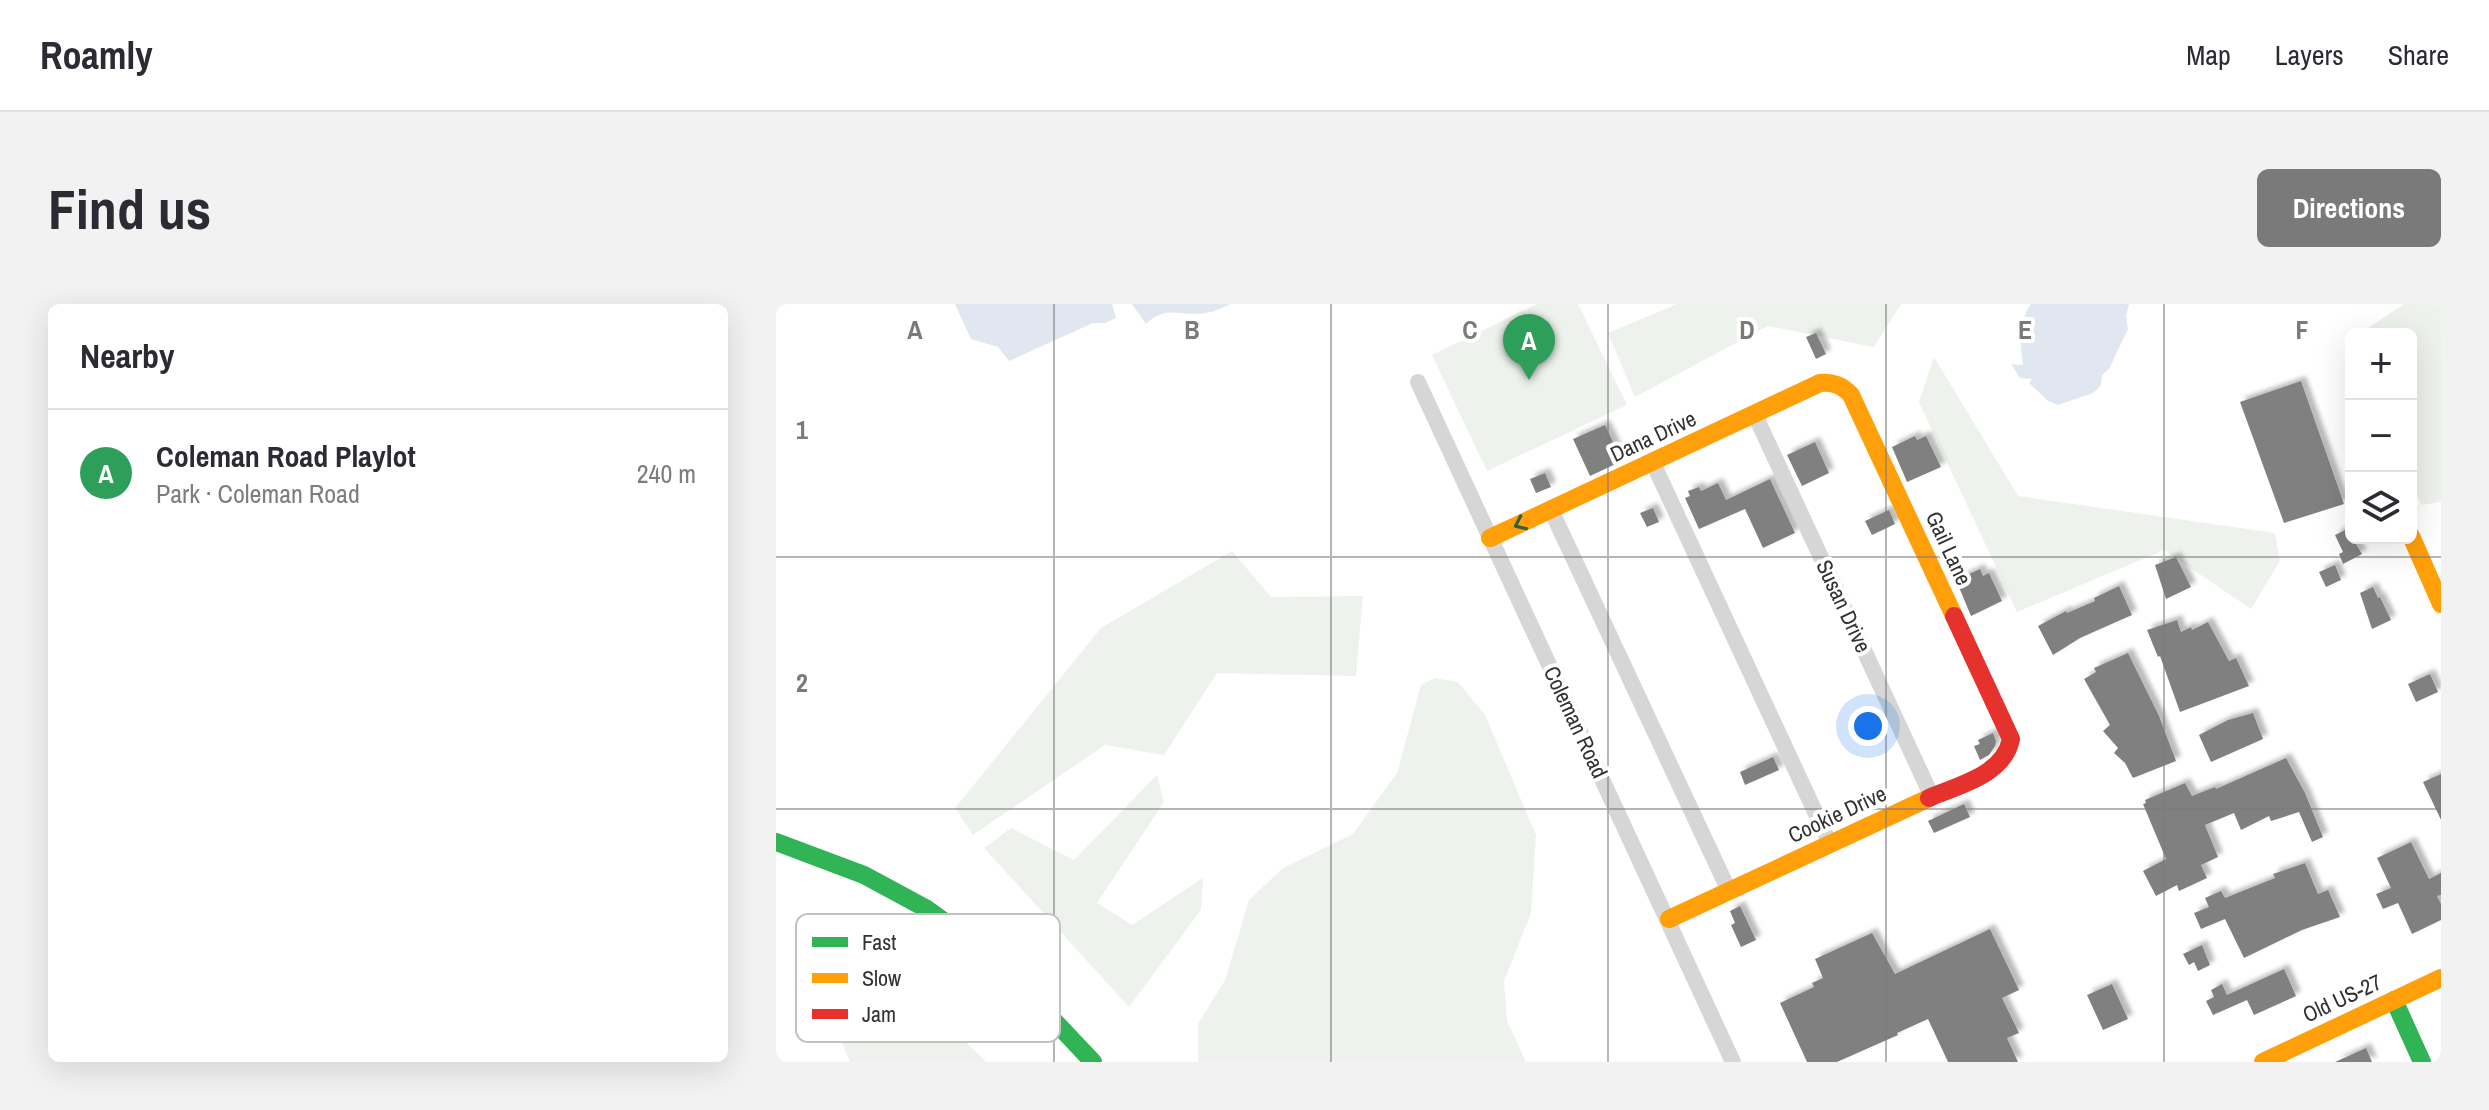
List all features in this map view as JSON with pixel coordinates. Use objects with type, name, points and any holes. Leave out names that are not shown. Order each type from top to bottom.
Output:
[{"type":"street","name":"Coleman Road","points":[[1418,382],[1733,1062]]},
{"type":"street","name":"Dana Drive","points":[[1490,538],[1820,383],[1837,384]]},
{"type":"street","name":"Gail Lane","points":[[1837,384],[1845,387],[1851,395],[2011,739]]},
{"type":"street","name":"Susan Drive","points":[[1755,415],[1932,797]]},
{"type":"street","points":[[1653,463],[1830,844]]},
{"type":"street","points":[[1551,510],[1729,891]]},
{"type":"street","points":[[2415,544],[2441,604]]},
{"type":"street","name":"Cookie Drive","points":[[1669,919],[1995,768],[2010,750],[2011,739]]},
{"type":"street","points":[[776,842],[864,875],[934,914]]},
{"type":"street","name":"Old US-27","points":[[2263,1062],[2441,978]]},
{"type":"street","points":[[2394,1000],[2422,1062]]},
{"type":"street","points":[[1060,1027],[1093,1062]]},
{"type":"shaded area","points":[[955,304],[1112,304],[1116,318],[1105,323],[1093,323],[1009,361],[998,347],[971,339]]},
{"type":"shaded area","points":[[1132,304],[1230,304],[1206,313],[1160,314],[1146,324]]},
{"type":"shaded area","points":[[1537,304],[1578,304],[1627,405],[1487,471],[1432,355]]},
{"type":"shaded area","points":[[1677,304],[1901,304],[1874,347],[1768,326],[1635,397],[1608,333]]},
{"type":"shaded area","points":[[2031,304],[2129,304],[2126,316],[2128,329],[2109,369],[2102,375],[2101,385],[2093,393],[2058,405],[2048,401],[2029,383],[2032,379],[2020,378],[2011,364],[2023,365],[2022,326]]},
{"type":"shaded area","points":[[2404,304],[2441,304],[2441,502],[2422,505],[2417,495],[2417,328],[2368,328]]},
{"type":"shaded area","points":[[1934,357],[2018,496],[2275,533],[2280,561],[2251,609],[2164,550],[2017,612],[1919,402]]},
{"type":"shaded area","points":[[1232,551],[1271,597],[1363,596],[1356,676],[1217,673],[1164,755],[1105,745],[973,835],[955,808],[1101,628]]},
{"type":"shaded area","points":[[1435,678],[1458,682],[1485,715],[1536,835],[1531,913],[1504,981],[1507,1021],[1526,1062],[1198,1062],[1198,1024],[1225,980],[1249,900],[1283,868],[1353,834],[1397,773],[1421,685]]},
{"type":"shaded area","points":[[1157,775],[1164,802],[1097,903],[1132,925],[1203,878],[1201,910],[1129,1007],[1060,931],[1060,914],[1044,914],[984,848],[1011,828],[1074,860]]},
{"type":"shaded area","points":[[842,1042],[966,1042],[986,1062],[850,1062]]},
{"type":"building","points":[[1816,333],[1826,354],[1816,359],[1806,337]]},
{"type":"building","points":[[2301,381],[2344,504],[2284,523],[2240,402]]},
{"type":"building","points":[[1605,425],[1622,461],[1590,476],[1573,439]]},
{"type":"building","points":[[1915,436],[1917,440],[1926,436],[1941,467],[1907,482],[1892,447]]},
{"type":"building","points":[[1815,442],[1829,473],[1802,486],[1787,455]]},
{"type":"building","points":[[1545,473],[1551,487],[1536,493],[1530,479]]},
{"type":"building","points":[[1770,479],[1795,533],[1763,548],[1745,509],[1699,529],[1685,498],[1690,496],[1688,491],[1699,487],[1701,491],[1718,483],[1726,500]]},
{"type":"building","points":[[1653,508],[1659,522],[1647,527],[1640,513]]},
{"type":"building","points":[[1889,510],[1895,524],[1872,535],[1865,521]]},
{"type":"building","points":[[2345,530],[2345,544],[2356,544],[2362,554],[2343,564],[2339,554],[2343,552],[2335,535]]},
{"type":"building","points":[[2176,557],[2191,587],[2166,599],[2155,565]]},
{"type":"building","points":[[2335,565],[2341,580],[2326,587],[2319,572]]},
{"type":"building","points":[[1980,569],[1983,576],[1989,573],[2002,601],[1971,616],[1956,580]]},
{"type":"building","points":[[2119,586],[2132,615],[2080,638],[2053,655],[2038,626],[2066,611],[2095,601],[2094,598]]},
{"type":"building","points":[[2373,587],[2391,620],[2372,629],[2360,593]]},
{"type":"building","points":[[2177,620],[2181,632],[2208,622],[2229,661],[2236,658],[2249,686],[2180,712],[2147,630]]},
{"type":"building","points":[[2128,653],[2159,716],[2176,761],[2133,778],[2125,763],[2114,753],[2118,748],[2103,731],[2110,725],[2084,679],[2096,672],[2094,668]]},
{"type":"building","points":[[2430,674],[2438,692],[2416,702],[2408,684]]},
{"type":"building","points":[[2253,713],[2263,739],[2211,762],[2199,735],[2228,720]]},
{"type":"building","points":[[1993,733],[1995,746],[1989,755],[1980,760],[1974,746],[1980,744],[1978,740]]},
{"type":"building","points":[[1773,757],[1779,770],[1745,785],[1740,772]]},
{"type":"building","points":[[2286,758],[2323,837],[2312,842],[2299,812],[2271,821],[2269,816],[2241,830],[2234,813],[2205,825],[2218,857],[2201,865],[2207,878],[2179,891],[2177,885],[2156,896],[2143,871],[2166,859],[2143,804],[2145,800],[2185,783],[2192,796],[2216,789]]},
{"type":"building","points":[[2441,774],[2441,820],[2423,782]]},
{"type":"building","points":[[1964,804],[1970,817],[1934,833],[1928,821]]},
{"type":"building","points":[[2411,842],[2429,879],[2441,873],[2441,895],[2437,896],[2441,904],[2441,920],[2412,934],[2398,903],[2383,909],[2376,894],[2391,888],[2377,858]]},
{"type":"building","points":[[2305,863],[2318,894],[2328,890],[2340,917],[2302,930],[2244,958],[2225,919],[2201,929],[2194,913],[2209,907],[2205,898],[2221,891],[2225,898],[2275,878],[2273,874]]},
{"type":"building","points":[[1740,906],[1756,940],[1741,947],[1731,925],[1735,923],[1730,911]]},
{"type":"building","points":[[1990,929],[2019,990],[2002,998],[2019,1033],[2007,1038],[2018,1062],[1948,1062],[1928,1019],[1837,1062],[1807,1062],[1780,1003],[1814,987],[1812,983],[1823,978],[1815,959],[1872,933],[1895,974]]},
{"type":"building","points":[[2202,945],[2210,965],[2198,971],[2194,962],[2189,965],[2183,954]]},
{"type":"building","points":[[2284,969],[2296,996],[2254,1015],[2247,1000],[2213,1015],[2206,1001],[2214,997],[2211,990],[2222,984],[2227,995]]},
{"type":"building","points":[[2112,984],[2128,1019],[2103,1030],[2087,995]]},
{"type":"building","points":[[2366,1048],[2372,1062],[2335,1062]]},
{"type":"traffic: fast","points":[[776,842],[864,875],[934,914]]},
{"type":"traffic: fast","points":[[2394,1000],[2422,1062]]},
{"type":"traffic: fast","points":[[1060,1027],[1093,1062]]},
{"type":"traffic: slow","points":[[1490,538],[1820,383],[1833,384],[1851,395],[1954,616]]},
{"type":"traffic: slow","points":[[2415,544],[2441,604]]},
{"type":"traffic: slow","points":[[1669,919],[1929,798]]},
{"type":"traffic: slow","points":[[2263,1062],[2441,978]]},
{"type":"traffic: jam","points":[[1929,798],[1990,770],[2007,751],[2011,739],[1954,616]]},
{"type":"place","name":"Coleman Road Playlot","points":[[1529,380]]}]
